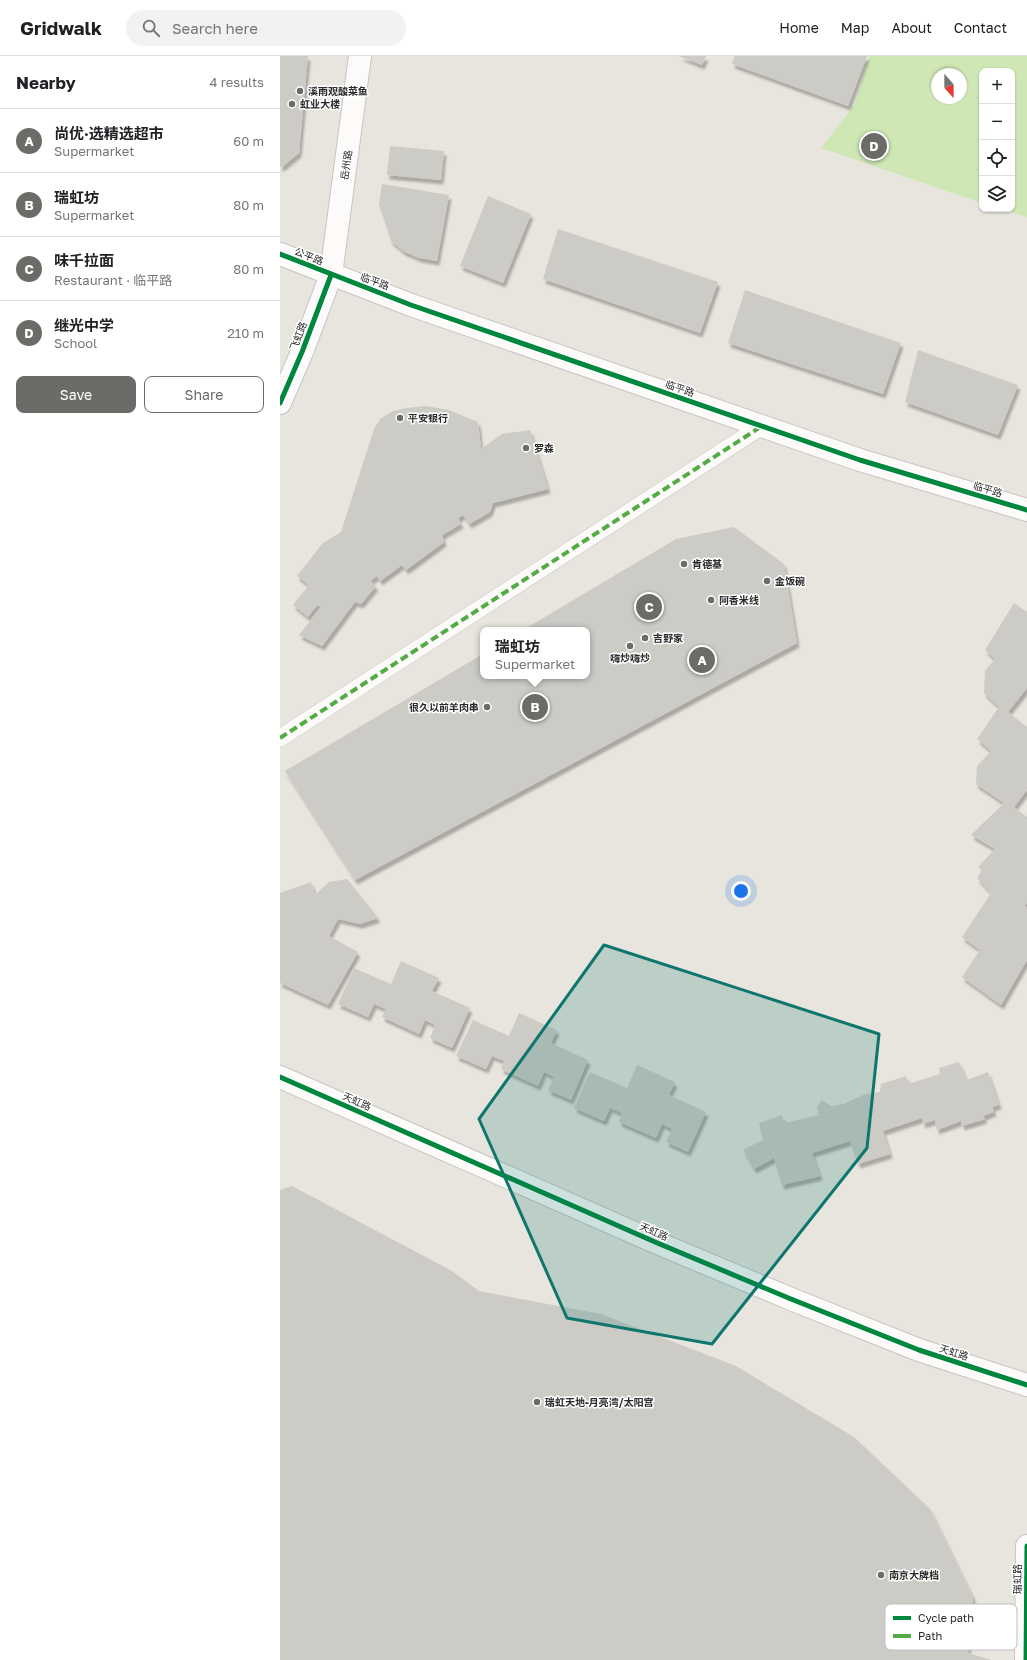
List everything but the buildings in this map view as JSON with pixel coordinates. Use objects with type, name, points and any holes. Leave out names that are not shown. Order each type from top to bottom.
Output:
[{"type":"street","name":"岳州路","points":[[331,275],[360,56]]},
{"type":"street","name":"公平路","points":[[280,254],[331,275]]},
{"type":"street","name":"飞虹路","points":[[280,403],[302,352],[331,275]]},
{"type":"street","name":"临平路","points":[[331,275],[860,460],[1027,510]]},
{"type":"street","points":[[280,738],[762,426]]},
{"type":"street","name":"天虹路","points":[[280,1077],[647,1238],[791,1299],[919,1350],[1027,1385]]},
{"type":"street","name":"瑞虹路","points":[[1026,1660],[1027,1546]]},
{"type":"highlighted area","points":[[604,945],[879,1034],[867,1148],[712,1344],[567,1318],[479,1119]]},
{"type":"green space","points":[[869,56],[1027,56],[1027,217],[1010,212],[1015,212],[1015,68],[979,68],[979,202],[821,148],[855,104]]},
{"type":"marked path","points":[[280,738],[762,426]]},
{"type":"cycle path","points":[[280,254],[411,305],[860,460],[1027,510]]},
{"type":"cycle path","points":[[280,403],[302,352],[331,275]]},
{"type":"cycle path","points":[[280,1077],[655,1242],[791,1299],[919,1350],[1027,1385]]},
{"type":"cycle path","points":[[1026,1660],[1027,1546]]},
{"type":"place","name":"溪雨观酸菜鱼","points":[[300,91]]},
{"type":"place","name":"虹业大楼","points":[[292,104]]},
{"type":"place","name":"继光中学","points":[[874,146]]},
{"type":"place","name":"平安银行","points":[[400,418]]},
{"type":"place","name":"罗森","points":[[526,448]]},
{"type":"place","name":"肯德基","points":[[684,564]]},
{"type":"place","name":"金饭碗","points":[[767,581]]},
{"type":"place","name":"阿香米线","points":[[711,600]]},
{"type":"place","name":"味千拉面","points":[[649,607]]},
{"type":"place","name":"吉野家","points":[[645,638]]},
{"type":"place","name":"嗨炒嗨炒","points":[[630,646]]},
{"type":"place","name":"尚优·选精选超市","points":[[702,660]]},
{"type":"place","name":"很久以前羊肉串","points":[[487,707]]},
{"type":"place","name":"瑞虹坊","points":[[535,707]]},
{"type":"place","name":"瑞虹天地-月亮湾/太阳宫","points":[[537,1402]]},
{"type":"place","name":"南京大牌档","points":[[881,1575]]}]
